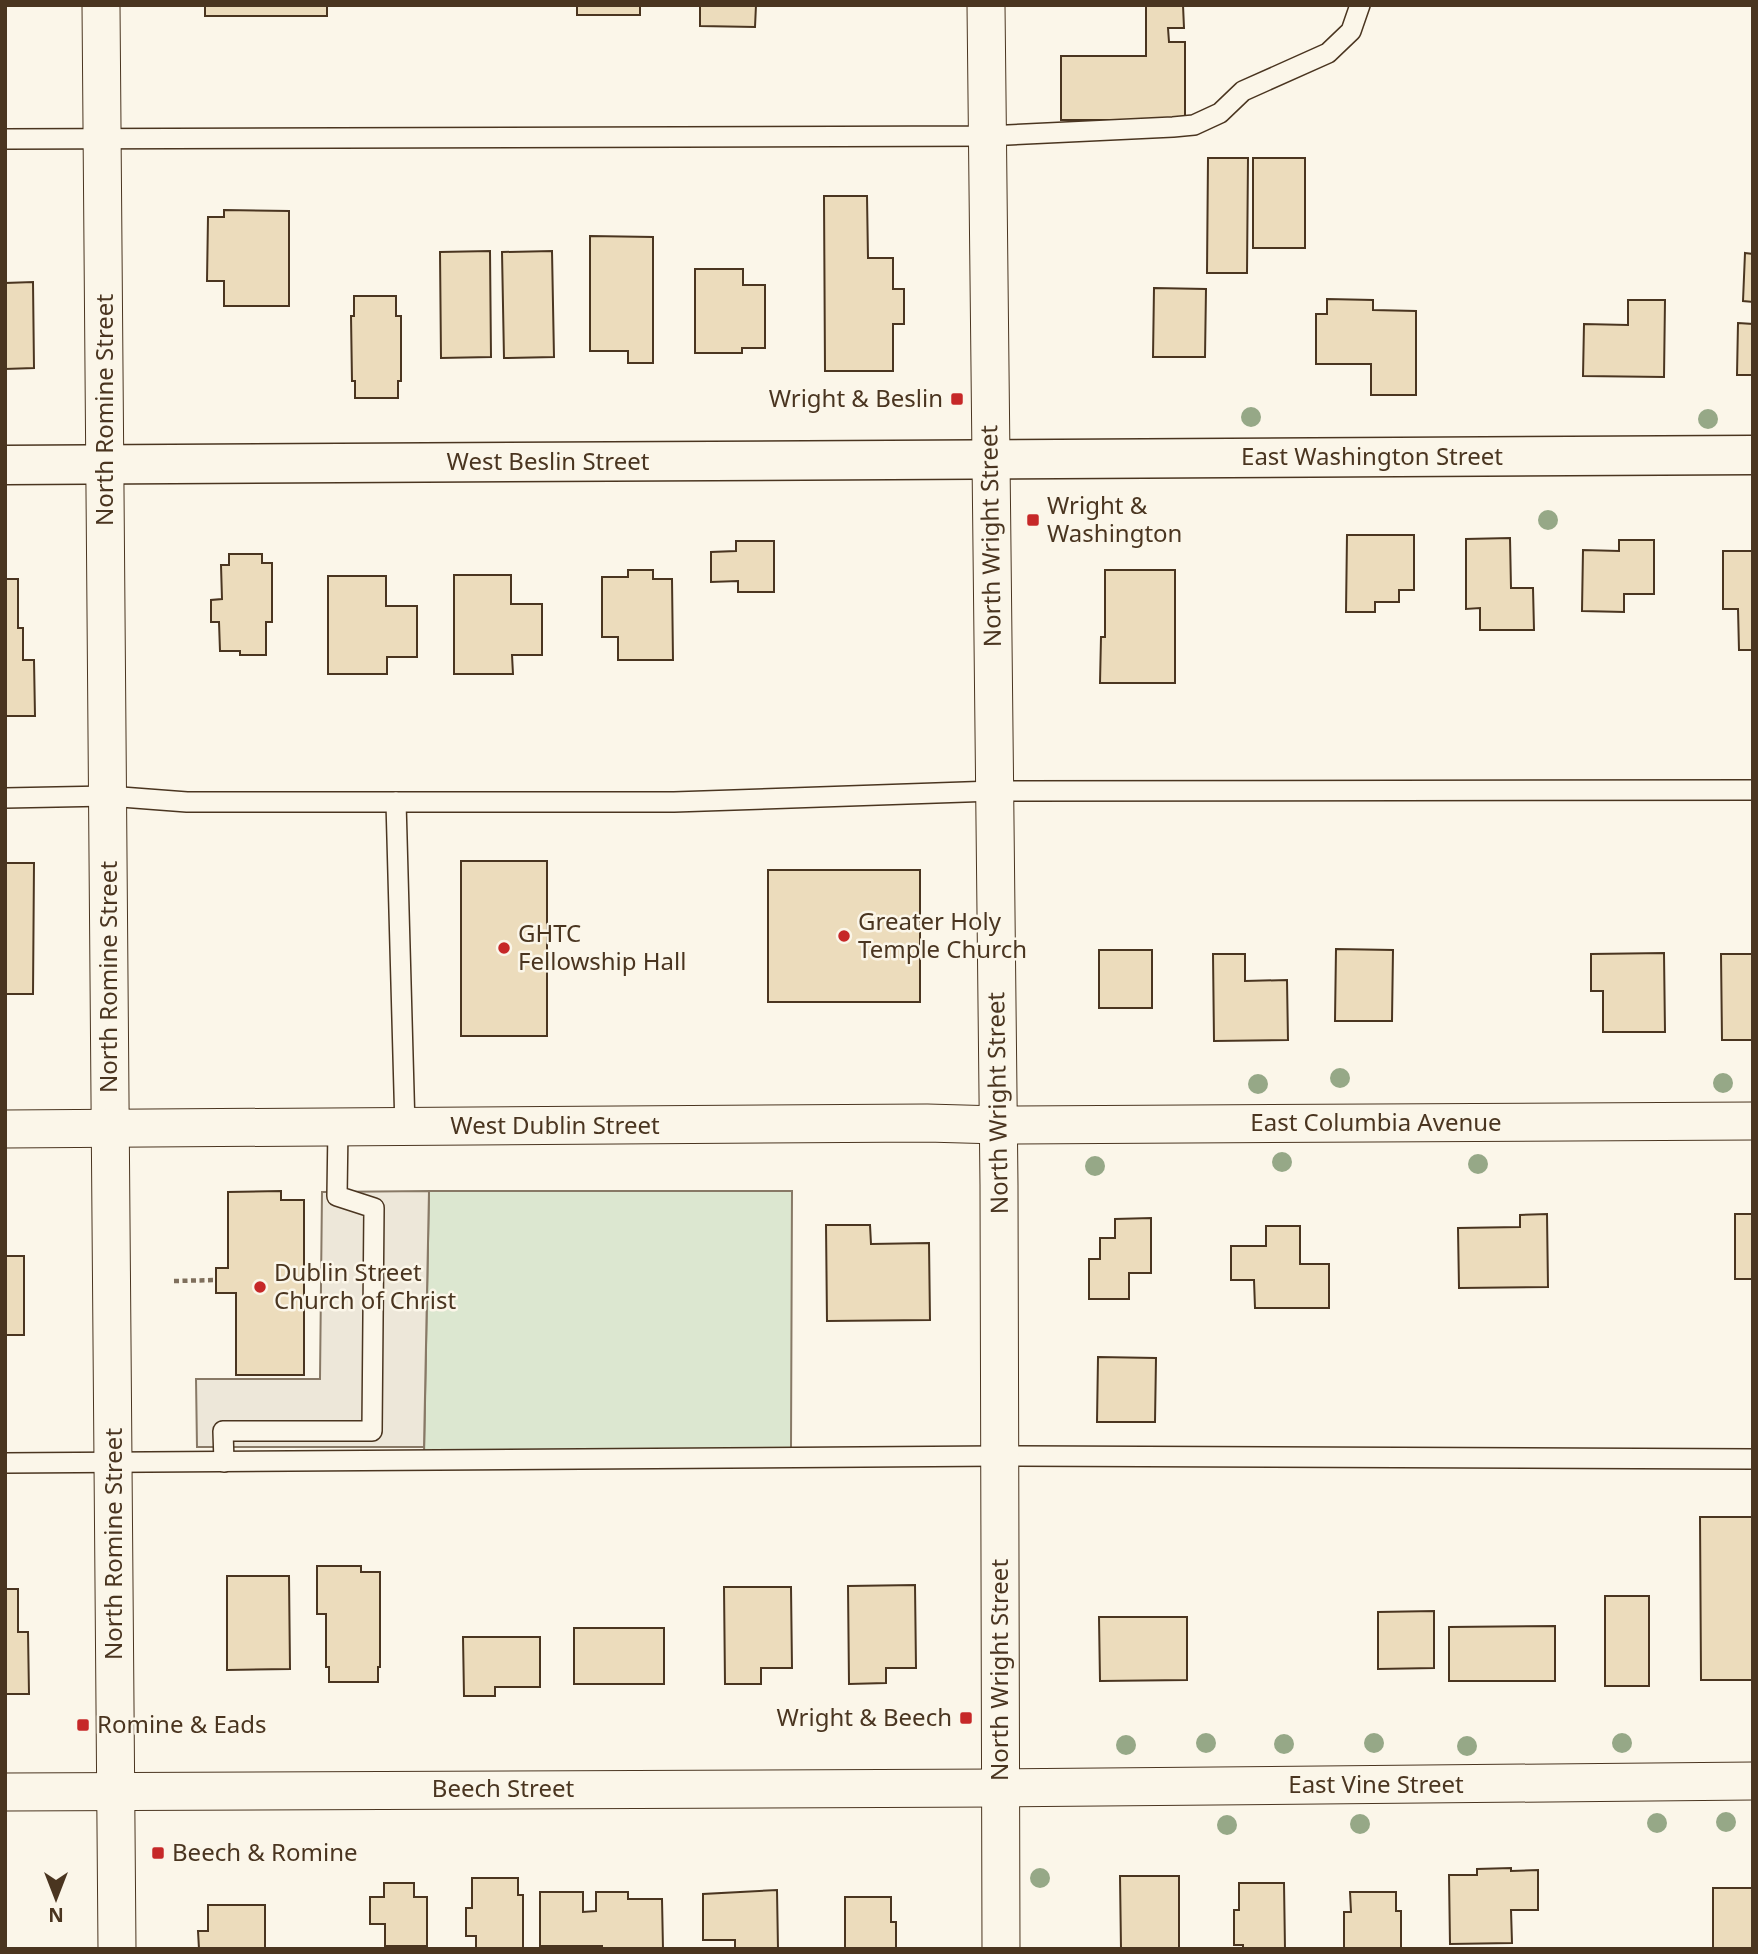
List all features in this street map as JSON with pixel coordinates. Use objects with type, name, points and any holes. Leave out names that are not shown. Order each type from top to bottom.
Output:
[{"type":"street","name":"North Romine Street","points":[[101,5],[117,1949]]},
{"type":"street","name":"North Wright Street","points":[[986,5],[999,1125],[1001,1949]]},
{"type":"street","name":"East Washington Street","points":[[990,459],[1753,455]]},
{"type":"street","name":"West Beslin Street","points":[[5,465],[990,459]]},
{"type":"street","name":"East Columbia Avenue","points":[[999,1125],[1753,1121]]},
{"type":"street","name":"West Dublin Street","points":[[5,1129],[999,1125]]},
{"type":"street","name":"East Vine Street","points":[[1000,1788],[1753,1781]]},
{"type":"street","name":"Beech Street","points":[[5,1792],[1000,1788]]},
{"type":"lane","points":[[5,139],[987,136],[1194,125],[1220,113],[1243,91],[1328,53],[1351,31],[1360,5]]},
{"type":"lane","points":[[5,798],[108,796],[187,802],[674,802],[994,791],[1753,790]]},
{"type":"lane","points":[[396,802],[405,1128]]},
{"type":"lane","points":[[224,1462],[223,1431],[372,1431],[374,1208],[337,1196],[338,1127]]},
{"type":"lane","points":[[5,1463],[999,1456],[1753,1459]]},
{"type":"path","points":[[174,1281],[216,1280]]},
{"type":"green space","points":[[429,1191],[792,1191],[791,1449],[424,1456]]},
{"type":"shaded area","points":[[429,1191],[424,1447],[197,1447],[196,1379],[320,1379],[322,1192]]},
{"type":"building","points":[[205,5],[327,5],[327,16],[205,16]]},
{"type":"building","points":[[577,5],[640,5],[640,15],[577,15]]},
{"type":"building","points":[[700,5],[756,5],[755,27],[700,26]]},
{"type":"building","points":[[1146,5],[1183,5],[1184,28],[1168,28],[1169,42],[1185,42],[1185,120],[1061,120],[1061,56],[1146,56]]},
{"type":"building","points":[[1208,158],[1248,158],[1247,273],[1207,273]]},
{"type":"building","points":[[1253,158],[1305,158],[1305,248],[1253,248]]},
{"type":"building","points":[[824,196],[867,196],[868,258],[893,258],[893,289],[904,289],[904,324],[893,324],[893,371],[825,371]]},
{"type":"building","points":[[224,210],[289,211],[289,306],[224,306],[224,281],[207,281],[208,217],[224,217]]},
{"type":"building","points":[[590,236],[653,237],[653,363],[628,363],[628,351],[590,351]]},
{"type":"building","points":[[490,251],[491,357],[441,358],[440,252]]},
{"type":"building","points":[[552,251],[554,357],[504,358],[502,252]]},
{"type":"building","points":[[1745,253],[1753,254],[1753,302],[1743,301]]},
{"type":"building","points":[[695,269],[743,269],[743,285],[765,285],[765,348],[742,348],[742,353],[695,353]]},
{"type":"building","points":[[33,282],[34,368],[5,369],[5,283]]},
{"type":"building","points":[[1154,288],[1206,289],[1205,357],[1153,357]]},
{"type":"building","points":[[354,296],[396,296],[396,316],[401,316],[401,381],[398,381],[398,398],[355,398],[355,381],[352,381],[351,316],[354,316]]},
{"type":"building","points":[[1327,299],[1373,300],[1373,310],[1416,311],[1416,395],[1371,395],[1371,364],[1316,364],[1316,314],[1327,314]]},
{"type":"building","points":[[1628,300],[1665,300],[1664,377],[1583,376],[1584,324],[1628,325]]},
{"type":"building","points":[[1738,323],[1753,324],[1753,375],[1737,375]]},
{"type":"building","points":[[1347,535],[1414,535],[1414,590],[1399,590],[1399,602],[1375,602],[1375,612],[1346,612]]},
{"type":"building","points":[[1510,538],[1511,588],[1533,588],[1534,630],[1480,630],[1480,608],[1466,609],[1466,539]]},
{"type":"building","points":[[1619,540],[1654,540],[1654,594],[1624,594],[1624,612],[1582,611],[1583,550],[1619,551]]},
{"type":"building","points":[[736,541],[774,541],[774,592],[738,592],[738,581],[711,582],[711,552],[736,551]]},
{"type":"building","points":[[1723,551],[1753,551],[1753,650],[1739,650],[1738,609],[1723,609]]},
{"type":"building","points":[[229,554],[262,554],[262,563],[272,563],[272,622],[266,622],[266,655],[240,655],[240,651],[220,651],[219,622],[211,622],[211,600],[222,599],[221,565],[229,565]]},
{"type":"building","points":[[628,570],[653,570],[653,579],[672,579],[673,660],[618,660],[618,637],[602,637],[602,577],[628,577]]},
{"type":"building","points":[[1105,570],[1175,570],[1175,683],[1100,683],[1101,637],[1105,637]]},
{"type":"building","points":[[454,575],[511,575],[511,604],[542,604],[542,655],[512,655],[513,674],[454,674]]},
{"type":"building","points":[[328,576],[386,576],[386,606],[417,606],[417,657],[387,657],[387,674],[328,674]]},
{"type":"building","points":[[5,579],[18,579],[18,628],[23,628],[23,660],[34,660],[35,716],[5,716]]},
{"type":"building","name":"GHTC Fellowship Hall","points":[[461,861],[547,861],[547,1036],[461,1036]]},
{"type":"building","points":[[5,863],[34,863],[33,994],[5,994]]},
{"type":"building","name":"Greater Holy Temple Church","points":[[768,870],[920,870],[920,1002],[768,1002]]},
{"type":"building","points":[[1336,949],[1393,950],[1392,1021],[1335,1021]]},
{"type":"building","points":[[1099,950],[1152,950],[1152,1008],[1099,1008]]},
{"type":"building","points":[[1664,953],[1665,1032],[1603,1032],[1603,991],[1591,991],[1591,954]]},
{"type":"building","points":[[1213,954],[1245,954],[1245,981],[1287,980],[1288,1040],[1214,1041]]},
{"type":"building","points":[[1721,954],[1753,954],[1753,1040],[1722,1040]]},
{"type":"building","name":"Dublin Street Church of Christ","points":[[281,1191],[281,1200],[304,1200],[304,1375],[236,1375],[236,1293],[216,1293],[216,1268],[228,1268],[228,1192]]},
{"type":"building","points":[[1547,1214],[1548,1287],[1459,1288],[1458,1228],[1520,1227],[1520,1215]]},
{"type":"building","points":[[1735,1214],[1753,1214],[1753,1279],[1735,1279]]},
{"type":"building","points":[[1151,1218],[1151,1273],[1129,1273],[1129,1299],[1089,1299],[1089,1259],[1100,1259],[1100,1238],[1115,1238],[1115,1219]]},
{"type":"building","points":[[826,1225],[870,1225],[871,1244],[929,1243],[930,1320],[827,1321]]},
{"type":"building","points":[[1266,1226],[1300,1226],[1300,1264],[1329,1264],[1329,1308],[1255,1308],[1254,1280],[1231,1280],[1231,1246],[1266,1246]]},
{"type":"building","points":[[5,1256],[24,1256],[24,1335],[5,1335]]},
{"type":"building","points":[[1098,1357],[1156,1358],[1155,1422],[1097,1422]]},
{"type":"building","points":[[1700,1517],[1753,1517],[1753,1680],[1701,1680]]},
{"type":"building","points":[[317,1566],[361,1566],[361,1572],[380,1572],[378,1682],[329,1682],[329,1667],[326,1667],[326,1614],[317,1614]]},
{"type":"building","points":[[227,1576],[289,1576],[290,1669],[227,1670]]},
{"type":"building","points":[[915,1585],[916,1668],[886,1668],[886,1683],[849,1684],[848,1586]]},
{"type":"building","points":[[724,1587],[791,1587],[792,1668],[761,1668],[761,1684],[725,1684]]},
{"type":"building","points":[[5,1589],[18,1589],[18,1632],[28,1632],[29,1694],[5,1694]]},
{"type":"building","points":[[1605,1596],[1649,1596],[1649,1686],[1605,1686]]},
{"type":"building","points":[[1434,1611],[1434,1668],[1378,1669],[1378,1612]]},
{"type":"building","points":[[1099,1617],[1187,1617],[1187,1680],[1100,1681]]},
{"type":"building","points":[[1555,1626],[1555,1681],[1449,1681],[1449,1627]]},
{"type":"building","points":[[574,1628],[664,1628],[664,1684],[574,1684]]},
{"type":"building","points":[[463,1637],[540,1637],[540,1687],[495,1687],[495,1696],[464,1696]]},
{"type":"building","points":[[1511,1868],[1511,1871],[1538,1870],[1538,1910],[1511,1910],[1512,1943],[1450,1944],[1449,1875],[1477,1875],[1477,1869]]},
{"type":"building","points":[[1120,1876],[1179,1876],[1179,1949],[1121,1949]]},
{"type":"building","points":[[472,1878],[518,1878],[518,1895],[523,1895],[523,1949],[476,1949],[476,1936],[466,1936],[466,1908],[472,1908]]},
{"type":"building","points":[[384,1883],[414,1883],[414,1897],[427,1897],[427,1946],[385,1946],[385,1924],[370,1924],[370,1897],[384,1897]]},
{"type":"building","points":[[1239,1883],[1284,1883],[1285,1949],[1243,1949],[1243,1945],[1234,1945],[1234,1910],[1239,1910]]},
{"type":"building","points":[[1713,1888],[1753,1888],[1753,1949],[1713,1949]]},
{"type":"building","points":[[777,1890],[778,1949],[735,1949],[735,1940],[703,1940],[703,1894]]},
{"type":"building","points":[[540,1892],[583,1892],[583,1912],[596,1911],[596,1892],[628,1892],[628,1899],[662,1899],[663,1949],[540,1946]]},
{"type":"building","points":[[1350,1892],[1396,1892],[1396,1911],[1401,1911],[1401,1949],[1344,1949],[1344,1912],[1351,1912]]},
{"type":"building","points":[[845,1897],[891,1897],[891,1922],[896,1922],[896,1949],[845,1949]]},
{"type":"building","points":[[208,1905],[265,1905],[265,1949],[199,1949],[198,1931],[208,1931]]},
{"type":"place","name":"Wright & Beslin","points":[[957,399]]},
{"type":"place","name":"Wright & Washington","points":[[1033,520]]},
{"type":"place","name":"Greater Holy Temple Church","points":[[844,936]]},
{"type":"place","name":"GHTC Fellowship Hall","points":[[504,948]]},
{"type":"place","name":"Dublin Street Church of Christ","points":[[260,1287]]},
{"type":"place","name":"Wright & Beech","points":[[966,1718]]},
{"type":"place","name":"Romine & Eads","points":[[83,1725]]},
{"type":"place","name":"Beech & Romine","points":[[158,1853]]}]
